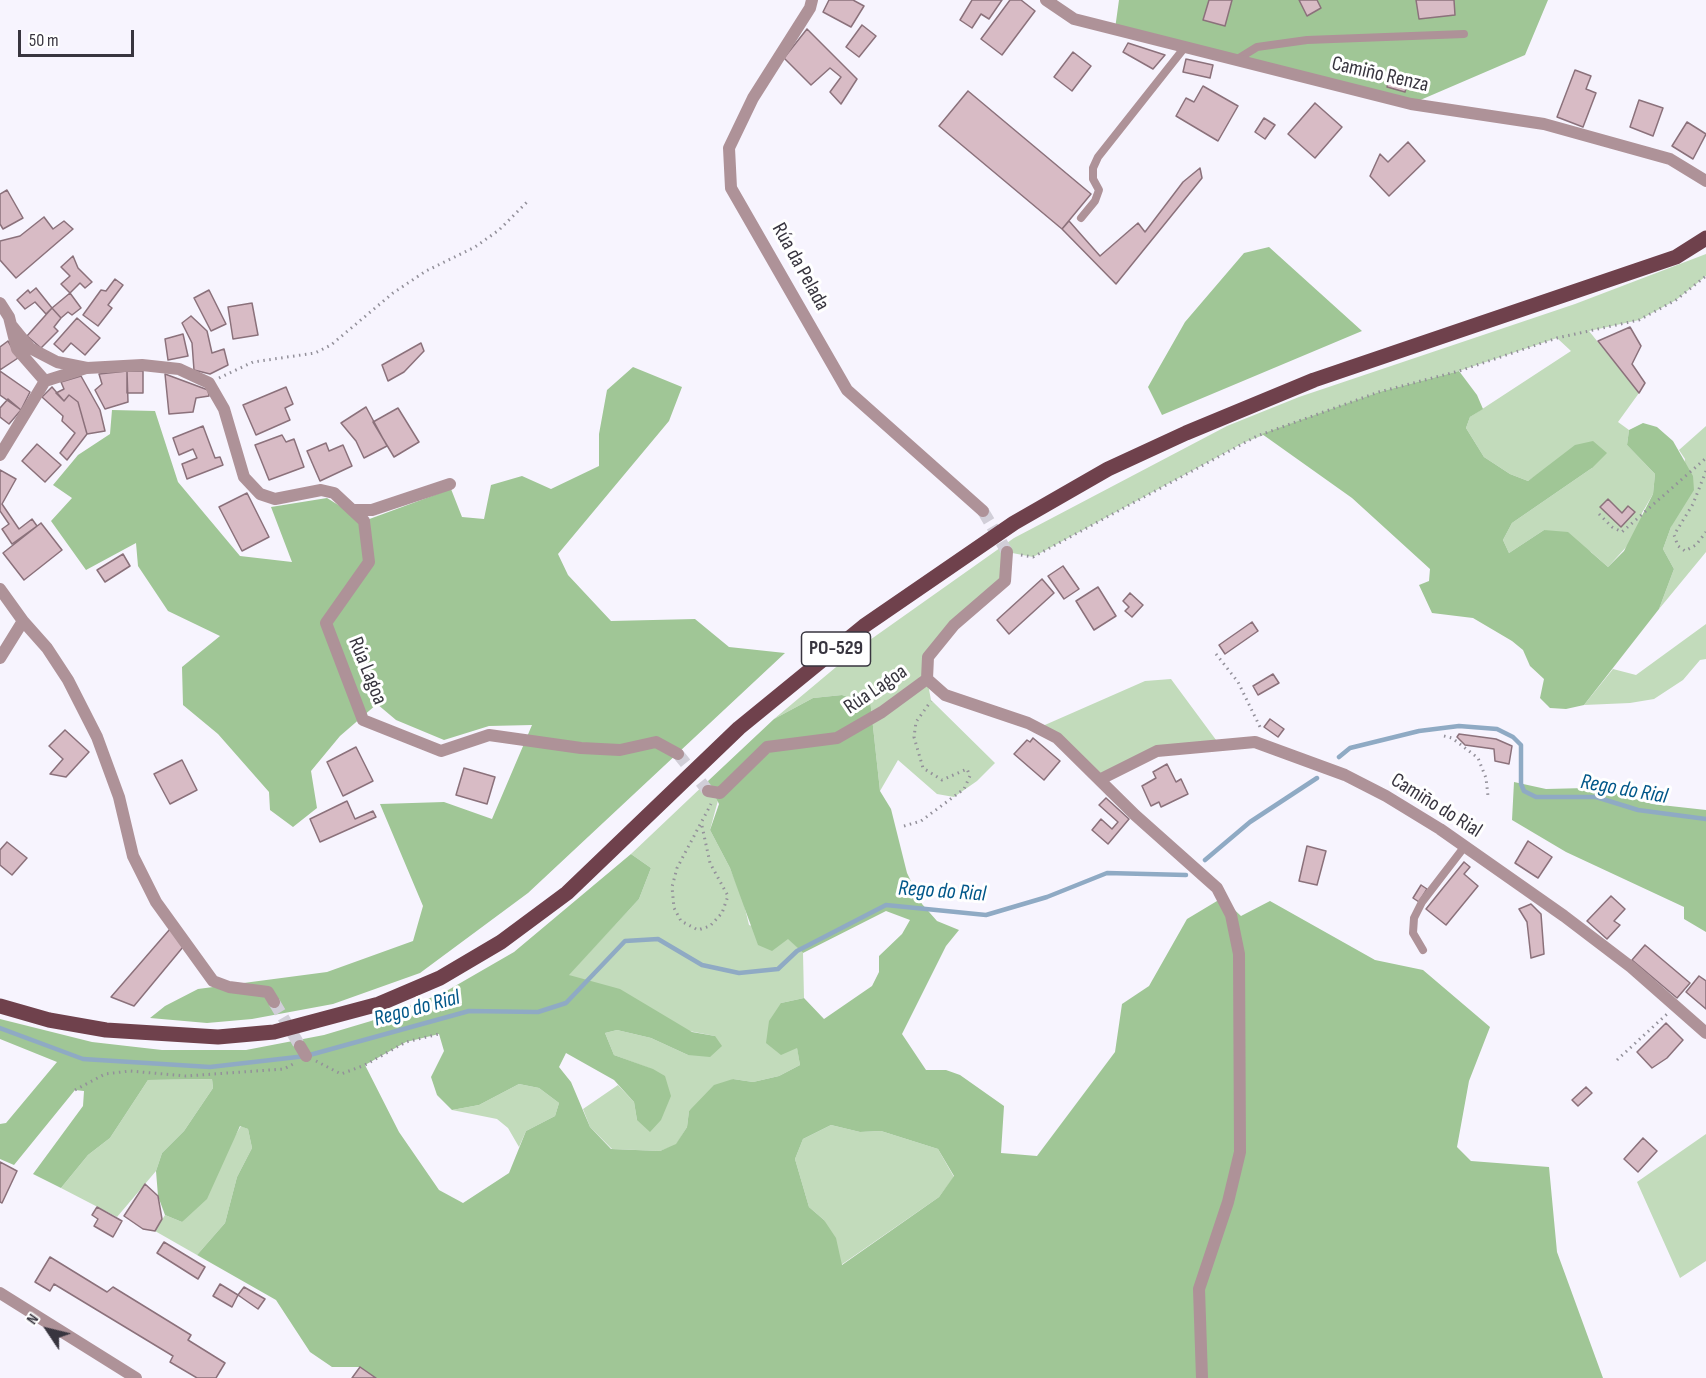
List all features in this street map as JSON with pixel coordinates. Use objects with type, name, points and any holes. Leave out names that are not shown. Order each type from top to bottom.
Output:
[{"type":"main road","name":"PO-529","points":[[0,1006],[106,1030],[218,1037],[274,1032],[316,1021],[379,1004],[440,978],[501,942],[567,893],[739,728],[864,626],[1024,518],[1108,469],[1186,433],[1303,385],[1676,257],[1706,238]]},
{"type":"street","name":"Rúa da Pelada","points":[[812,0],[810,8],[753,98],[729,148],[731,188],[847,390],[983,511]]},
{"type":"street","name":"Camiño Renza","points":[[1047,0],[1074,19],[1411,104],[1544,124],[1670,159],[1706,181]]},
{"type":"street","points":[[0,303],[12,326],[30,348],[57,362],[87,368]]},
{"type":"street","points":[[12,326],[17,349],[45,381]]},
{"type":"street","points":[[0,455],[45,381],[87,368],[142,365],[179,369],[209,383]]},
{"type":"street","name":"Rúa Lagoa","points":[[209,383],[224,409],[244,477],[260,494],[275,499],[321,490],[334,493],[364,521],[369,562],[326,623],[363,720],[441,752],[489,735],[581,748],[620,750],[656,742],[678,754]]},
{"type":"street","points":[[353,510],[372,510],[450,484]]},
{"type":"street","name":"Rúa Lagoa","points":[[714,792],[767,747],[837,738],[882,712],[927,679],[928,657],[954,625],[1005,581],[1007,552]]},
{"type":"street","points":[[0,589],[23,621],[47,648],[68,680],[97,737],[119,797],[133,856],[156,902],[213,981],[230,987],[268,992],[274,1002]]},
{"type":"street","points":[[0,658],[23,621]]},
{"type":"street","points":[[927,679],[945,695],[1028,723],[1057,738],[1135,815],[1217,888],[1231,915],[1239,954],[1240,1152],[1228,1202],[1198,1289],[1202,1378]]},
{"type":"street","name":"Camiño do Rial","points":[[1101,779],[1157,751],[1255,742],[1345,775],[1386,796],[1465,846],[1609,949],[1706,1033]]},
{"type":"street","points":[[0,1293],[136,1378]]},
{"type":"lane","points":[[1236,60],[1257,47],[1307,40],[1464,34]]},
{"type":"lane","points":[[1081,218],[1095,201],[1099,190],[1093,179],[1093,168],[1098,157],[1185,47]]},
{"type":"lane","points":[[1423,950],[1413,933],[1414,918],[1422,902],[1465,846]]},
{"type":"path","points":[[209,383],[253,362],[315,353],[331,345],[393,292],[426,271],[475,247],[499,230],[528,201]]},
{"type":"path","points":[[1007,552],[1033,557],[1257,436],[1379,392],[1459,371],[1557,338],[1639,320],[1676,300],[1706,276]]},
{"type":"path","points":[[1599,514],[1612,527],[1622,532],[1706,458]]},
{"type":"path","points":[[1706,471],[1693,504],[1674,535],[1678,546],[1685,551],[1696,545],[1706,532]]},
{"type":"path","points":[[1216,654],[1238,682],[1253,717],[1277,749]]},
{"type":"path","points":[[904,826],[921,821],[964,789],[970,776],[967,769],[942,780],[923,768],[914,737],[916,722],[931,700],[927,679]]},
{"type":"path","points":[[1444,736],[1452,738],[1478,758],[1486,778],[1488,796]]},
{"type":"path","points":[[702,826],[710,863],[728,896],[722,913],[710,926],[698,930],[681,921],[674,908],[672,887],[677,868],[702,826],[714,792]]},
{"type":"path","points":[[1617,1060],[1675,1007]]},
{"type":"path","points":[[75,1090],[84,1083],[105,1074],[130,1071],[186,1076],[284,1069],[303,1051],[328,1070],[341,1074],[406,1042],[439,1034]]},
{"type":"green space","points":[[1119,0],[1548,0],[1525,55],[1411,104],[1115,29]]},
{"type":"green space","points":[[1269,247],[1362,331],[1162,415],[1148,387],[1185,322],[1244,253]]},
{"type":"green space","points":[[1706,254],[1706,276],[1676,300],[1639,320],[1589,331],[1639,393],[1618,422],[1629,430],[1627,445],[1655,474],[1653,494],[1642,513],[1638,534],[1608,567],[1591,552],[1544,530],[1509,553],[1503,540],[1512,523],[1592,468],[1547,468],[1528,481],[1510,474],[1484,457],[1466,428],[1470,417],[1571,351],[1557,338],[1459,371],[1379,392],[1245,442],[1033,557],[1007,552],[1005,581],[928,657],[927,679],[931,700],[995,763],[977,781],[954,797],[937,794],[898,760],[880,791],[870,699],[860,701],[842,695],[813,698],[774,719],[860,647],[1014,538],[1227,426],[1299,397],[1575,304]]},
{"type":"green space","points":[[633,367],[682,387],[669,421],[558,554],[568,575],[611,621],[695,619],[729,647],[785,653],[528,893],[420,973],[333,1004],[252,1019],[207,1023],[150,1018],[165,1006],[198,989],[327,972],[413,941],[423,906],[380,804],[444,802],[492,819],[532,725],[489,726],[444,740],[396,720],[377,704],[340,736],[311,771],[317,808],[293,827],[270,810],[269,792],[218,734],[183,705],[182,667],[220,636],[168,611],[138,566],[136,543],[86,570],[51,521],[72,498],[53,485],[78,455],[110,434],[112,410],[155,411],[178,482],[240,556],[292,562],[271,507],[327,498],[364,521],[451,489],[462,517],[484,519],[491,485],[522,476],[551,489],[599,466],[599,434],[607,390]]},
{"type":"green space","points":[[1459,371],[1477,395],[1483,409],[1470,417],[1466,428],[1484,457],[1510,474],[1528,481],[1575,445],[1593,441],[1607,453],[1592,468],[1512,523],[1503,540],[1509,553],[1544,530],[1568,532],[1608,567],[1624,551],[1653,494],[1655,474],[1627,445],[1629,430],[1643,423],[1657,427],[1673,441],[1693,476],[1694,490],[1671,527],[1663,549],[1674,569],[1659,609],[1584,705],[1566,709],[1550,708],[1540,698],[1544,679],[1530,666],[1523,650],[1512,641],[1473,618],[1432,613],[1419,585],[1429,581],[1430,569],[1352,498],[1262,434],[1379,392]]},
{"type":"green space","points":[[1706,426],[1706,552],[1659,609],[1674,569],[1663,549],[1671,527],[1685,459],[1679,450]]},
{"type":"green space","points":[[1706,624],[1706,659],[1700,660],[1683,680],[1654,699],[1630,703],[1584,705],[1613,669],[1636,675]]},
{"type":"green space","points":[[1171,679],[1219,744],[1157,751],[1101,779],[1038,728],[1145,681]]},
{"type":"green space","points":[[842,695],[860,701],[870,699],[880,791],[891,809],[907,873],[922,904],[937,921],[959,930],[946,946],[902,1034],[926,1070],[946,1070],[960,1075],[1004,1106],[1001,1153],[1037,1156],[1115,1052],[1122,1004],[1149,986],[1187,919],[1222,898],[1241,916],[1270,901],[1375,960],[1423,970],[1490,1027],[1469,1081],[1457,1147],[1471,1161],[1549,1167],[1557,1252],[1603,1378],[376,1378],[360,1367],[332,1367],[310,1352],[276,1300],[197,1255],[225,1223],[237,1177],[252,1148],[248,1129],[240,1126],[207,1199],[182,1222],[165,1215],[158,1196],[156,1171],[162,1153],[184,1131],[213,1088],[212,1079],[148,1080],[110,1138],[88,1155],[61,1188],[33,1174],[83,1106],[84,1091],[75,1090],[14,1165],[0,1159],[0,1124],[6,1123],[57,1062],[0,1039],[0,1019],[92,1042],[162,1050],[246,1050],[324,1035],[371,1021],[443,993],[514,952],[631,854],[651,868],[639,899],[569,975],[620,989],[692,1032],[715,1036],[722,1046],[710,1057],[688,1055],[651,1038],[617,1030],[605,1033],[614,1055],[653,1069],[665,1076],[671,1096],[661,1120],[650,1132],[637,1120],[634,1102],[614,1080],[566,1053],[559,1067],[571,1082],[590,1127],[611,1149],[660,1151],[676,1144],[687,1127],[689,1111],[714,1085],[733,1079],[753,1082],[779,1076],[800,1065],[797,1048],[781,1055],[766,1043],[769,1021],[781,1003],[804,998],[824,1019],[872,986],[879,972],[879,956],[902,934],[910,920],[886,911],[803,953],[788,939],[772,951],[758,945],[730,868],[710,830],[719,804],[708,781],[774,719],[813,698]],"holes":[[[439,1034],[444,1051],[431,1077],[437,1095],[452,1110],[479,1105],[519,1084],[539,1088],[559,1103],[555,1116],[526,1131],[509,1173],[463,1203],[439,1190],[399,1132],[365,1065],[406,1042]],[[831,1125],[860,1132],[881,1131],[938,1149],[954,1176],[939,1197],[842,1265],[836,1238],[824,1220],[809,1207],[795,1159],[803,1139]]]},
{"type":"green space","points":[[708,781],[720,793],[710,830],[730,868],[743,900],[749,925],[788,938],[803,953],[804,998],[781,1003],[797,1047],[800,1065],[779,1076],[753,1082],[733,1079],[689,1111],[687,1127],[676,1145],[660,1151],[612,1149],[590,1127],[583,1109],[618,1085],[634,1102],[637,1120],[649,1068],[614,1055],[605,1033],[617,1030],[651,1038],[688,1055],[715,1036],[689,1031],[655,1011],[568,975],[639,899],[651,868],[631,854]]},
{"type":"green space","points":[[1514,782],[1546,789],[1586,788],[1616,793],[1652,804],[1706,810],[1706,932],[1684,919],[1684,907],[1566,852],[1512,820]]},
{"type":"green space","points":[[212,1079],[213,1088],[184,1131],[162,1153],[156,1171],[117,1217],[61,1188],[88,1155],[110,1138],[148,1080]]},
{"type":"green space","points":[[519,1084],[539,1088],[559,1103],[555,1116],[526,1131],[519,1147],[508,1128],[497,1119],[452,1110],[479,1105]]},
{"type":"green space","points":[[831,1125],[860,1132],[881,1131],[938,1149],[954,1177],[939,1197],[841,1265],[824,1220],[809,1207],[795,1159],[803,1139]]},
{"type":"green space","points":[[241,1126],[248,1129],[252,1148],[237,1177],[225,1223],[197,1255],[155,1231],[165,1215],[182,1222]]},
{"type":"green space","points":[[1706,1134],[1706,1261],[1680,1278],[1637,1182]]},
{"type":"building","points":[[829,0],[853,0],[864,6],[851,27],[823,12]]},
{"type":"building","points":[[972,0],[1002,0],[989,19],[981,14],[972,28],[960,20]]},
{"type":"building","points":[[1010,0],[1021,0],[1035,11],[1002,55],[981,39]]},
{"type":"building","points":[[1209,0],[1232,0],[1225,26],[1203,20]]},
{"type":"building","points":[[1299,0],[1317,0],[1321,8],[1307,16]]},
{"type":"building","points":[[1416,0],[1454,0],[1455,15],[1419,19]]},
{"type":"building","points":[[862,25],[876,36],[859,57],[846,47]]},
{"type":"building","points":[[807,29],[857,79],[841,104],[830,92],[841,77],[830,68],[811,85],[784,58]]},
{"type":"building","points":[[1128,43],[1165,55],[1153,69],[1123,52]]},
{"type":"building","points":[[1073,52],[1091,66],[1072,91],[1054,77]]},
{"type":"building","points":[[1186,59],[1213,65],[1210,78],[1183,72]]},
{"type":"building","points":[[1575,70],[1591,76],[1586,89],[1596,93],[1583,127],[1557,117]]},
{"type":"building","points":[[1392,71],[1409,76],[1405,92],[1387,87]]},
{"type":"building","points":[[1203,86],[1238,106],[1218,141],[1176,116],[1186,98],[1194,102]]},
{"type":"building","points":[[968,91],[1091,194],[1062,229],[939,126]]},
{"type":"building","points":[[1639,100],[1663,108],[1653,136],[1630,127]]},
{"type":"building","points":[[1315,103],[1342,127],[1315,158],[1288,134]]},
{"type":"building","points":[[1264,118],[1275,125],[1265,139],[1255,132]]},
{"type":"building","points":[[1687,122],[1706,134],[1693,159],[1672,146]]},
{"type":"building","points":[[1408,142],[1425,161],[1389,196],[1370,176],[1380,154],[1388,162]]},
{"type":"building","points":[[1200,168],[1202,178],[1116,284],[1062,229],[1069,221],[1100,256],[1138,223],[1145,232],[1183,182]]},
{"type":"building","points":[[7,190],[23,218],[3,229],[0,224],[0,194]]},
{"type":"building","points":[[44,217],[53,229],[64,221],[73,229],[16,278],[0,260],[0,241],[20,236]]},
{"type":"building","points":[[73,256],[78,268],[92,282],[85,288],[80,283],[70,293],[61,284],[70,276],[61,267]]},
{"type":"building","points":[[115,279],[123,285],[108,305],[112,308],[98,326],[83,315],[101,290],[106,291]]},
{"type":"building","points":[[36,288],[52,308],[46,314],[35,302],[25,309],[17,300],[28,290],[30,293]]},
{"type":"building","points":[[209,290],[226,324],[211,331],[194,298]]},
{"type":"building","points":[[70,293],[81,308],[72,315],[68,312],[61,318],[52,308]]},
{"type":"building","points":[[252,303],[258,335],[233,339],[228,307]]},
{"type":"building","points":[[52,308],[61,318],[54,327],[58,331],[41,348],[27,336]]},
{"type":"building","points":[[191,316],[207,331],[212,353],[224,349],[228,365],[210,374],[194,370],[192,343],[182,323]]},
{"type":"building","points":[[77,318],[100,338],[85,355],[71,343],[63,352],[54,344]]},
{"type":"building","points":[[1630,327],[1641,346],[1632,364],[1645,383],[1639,393],[1598,341]]},
{"type":"building","points":[[183,334],[188,356],[168,360],[165,339]]},
{"type":"building","points":[[8,341],[18,358],[0,370],[0,347]]},
{"type":"building","points":[[421,343],[424,351],[404,372],[388,381],[382,365]]},
{"type":"building","points":[[0,371],[30,392],[21,410],[0,395]]},
{"type":"building","points":[[127,371],[128,402],[105,409],[95,390],[102,384],[99,374]]},
{"type":"building","points":[[127,371],[143,371],[143,393],[127,393]]},
{"type":"building","points":[[165,374],[208,390],[209,396],[196,398],[193,412],[169,414]]},
{"type":"building","points":[[81,376],[100,410],[105,431],[87,434],[78,402],[69,395],[64,401],[56,393],[64,389],[61,382]]},
{"type":"building","points":[[52,387],[64,401],[69,395],[78,402],[87,434],[67,460],[60,453],[75,433],[62,421],[63,416],[42,397]]},
{"type":"building","points":[[286,387],[293,404],[285,408],[290,420],[256,435],[243,405]]},
{"type":"building","points":[[8,399],[21,410],[9,424],[0,417],[0,408]]},
{"type":"building","points":[[366,407],[387,446],[364,458],[356,441],[341,423]]},
{"type":"building","points":[[398,408],[419,442],[394,457],[373,422]]},
{"type":"building","points":[[203,426],[215,458],[220,457],[223,465],[187,479],[182,464],[197,458],[193,449],[179,455],[173,438]]},
{"type":"building","points":[[282,435],[286,442],[294,439],[304,467],[269,480],[255,445]]},
{"type":"building","points":[[326,443],[329,451],[343,445],[352,466],[320,481],[307,451]]},
{"type":"building","points":[[37,444],[61,465],[45,482],[22,461]]},
{"type":"building","points":[[0,470],[16,479],[2,504],[19,529],[32,519],[37,526],[12,544],[2,529],[9,524],[0,511]]},
{"type":"building","points":[[247,493],[269,537],[242,551],[219,507]]},
{"type":"building","points":[[1608,499],[1622,513],[1628,506],[1635,512],[1621,527],[1600,507]]},
{"type":"building","points":[[41,523],[62,550],[24,580],[3,553]]},
{"type":"building","points":[[123,554],[130,566],[105,582],[97,570]]},
{"type":"building","points":[[1063,566],[1079,589],[1064,599],[1048,576]]},
{"type":"building","points":[[1042,579],[1054,593],[1009,634],[997,620]]},
{"type":"building","points":[[1098,587],[1116,616],[1094,630],[1076,601]]},
{"type":"building","points":[[1130,593],[1143,605],[1132,617],[1125,611],[1129,607],[1123,601]]},
{"type":"building","points":[[1252,622],[1258,631],[1225,654],[1219,645]]},
{"type":"building","points":[[1273,674],[1279,683],[1258,695],[1253,686]]},
{"type":"building","points":[[1270,719],[1284,729],[1278,737],[1264,727]]},
{"type":"building","points":[[65,730],[89,752],[66,777],[50,774],[63,759],[49,746]]},
{"type":"building","points":[[1459,734],[1496,739],[1512,746],[1509,764],[1495,761],[1494,749],[1465,745],[1457,737]]},
{"type":"building","points":[[1033,738],[1060,761],[1044,780],[1014,754],[1027,740],[1030,742]]},
{"type":"building","points":[[356,747],[373,781],[343,796],[327,762]]},
{"type":"building","points":[[182,760],[197,790],[170,804],[154,774]]},
{"type":"building","points":[[1167,764],[1176,782],[1181,779],[1188,794],[1161,807],[1159,802],[1151,806],[1142,786],[1156,778],[1153,772]]},
{"type":"building","points":[[464,768],[495,777],[487,804],[456,795]]},
{"type":"building","points":[[1106,798],[1129,819],[1108,844],[1092,830],[1101,819],[1112,829],[1118,822],[1099,805]]},
{"type":"building","points":[[347,801],[355,819],[373,811],[376,817],[320,842],[310,819]]},
{"type":"building","points":[[1528,841],[1552,857],[1538,878],[1515,863]]},
{"type":"building","points":[[7,842],[27,858],[12,875],[0,865],[0,850]]},
{"type":"building","points":[[1307,846],[1326,851],[1317,885],[1299,881]]},
{"type":"building","points":[[1464,862],[1470,867],[1464,874],[1478,886],[1446,925],[1426,909]]},
{"type":"building","points":[[1421,885],[1427,889],[1419,902],[1413,898]]},
{"type":"building","points":[[1611,896],[1625,909],[1614,921],[1620,925],[1607,939],[1587,921]]},
{"type":"building","points":[[1531,904],[1541,914],[1544,954],[1531,958],[1527,922],[1519,909]]},
{"type":"building","points":[[170,929],[183,947],[134,1006],[111,997]]},
{"type":"building","points":[[1645,945],[1690,983],[1677,998],[1632,960]]},
{"type":"building","points":[[1699,976],[1706,981],[1706,1009],[1686,992]]},
{"type":"building","points":[[1666,1023],[1683,1040],[1667,1058],[1652,1068],[1637,1052]]},
{"type":"building","points":[[1586,1087],[1592,1093],[1578,1106],[1572,1100]]},
{"type":"building","points":[[1643,1138],[1657,1151],[1638,1172],[1624,1159]]},
{"type":"building","points":[[0,1162],[17,1171],[2,1203],[0,1202]]},
{"type":"building","points":[[145,1184],[158,1196],[162,1219],[155,1231],[143,1229],[124,1216]]},
{"type":"building","points":[[97,1207],[122,1221],[113,1237],[94,1226],[98,1219],[92,1215]]},
{"type":"building","points":[[164,1242],[205,1267],[198,1279],[157,1253]]},
{"type":"building","points":[[50,1257],[107,1292],[113,1287],[191,1335],[188,1340],[225,1363],[216,1378],[197,1378],[170,1362],[173,1356],[54,1284],[50,1291],[35,1282]]},
{"type":"building","points":[[220,1284],[238,1295],[232,1307],[213,1296]]},
{"type":"building","points":[[244,1287],[265,1299],[258,1309],[238,1295]]},
{"type":"building","points":[[360,1367],[376,1378],[352,1378]]},
{"type":"waterway","name":"Rego do Rial","points":[[1339,757],[1350,748],[1419,731],[1459,726],[1497,729],[1513,737],[1521,745],[1521,784],[1524,791],[1536,797],[1596,797],[1638,810],[1706,819]]},
{"type":"waterway","name":"Rego do Rial","points":[[1205,860],[1250,822],[1317,778]]},
{"type":"waterway","name":"Rego do Rial","points":[[0,1028],[83,1059],[210,1067],[306,1056],[469,1011],[538,1012],[566,1003],[625,941],[658,939],[702,965],[739,973],[778,969],[797,951],[886,905],[986,915],[1047,897],[1107,873],[1186,875]]},
{"type":"tunnel","points":[[983,511],[1007,552]]},
{"type":"tunnel","points":[[678,754],[708,791]]},
{"type":"tunnel","points":[[274,1002],[300,1046]]}]
